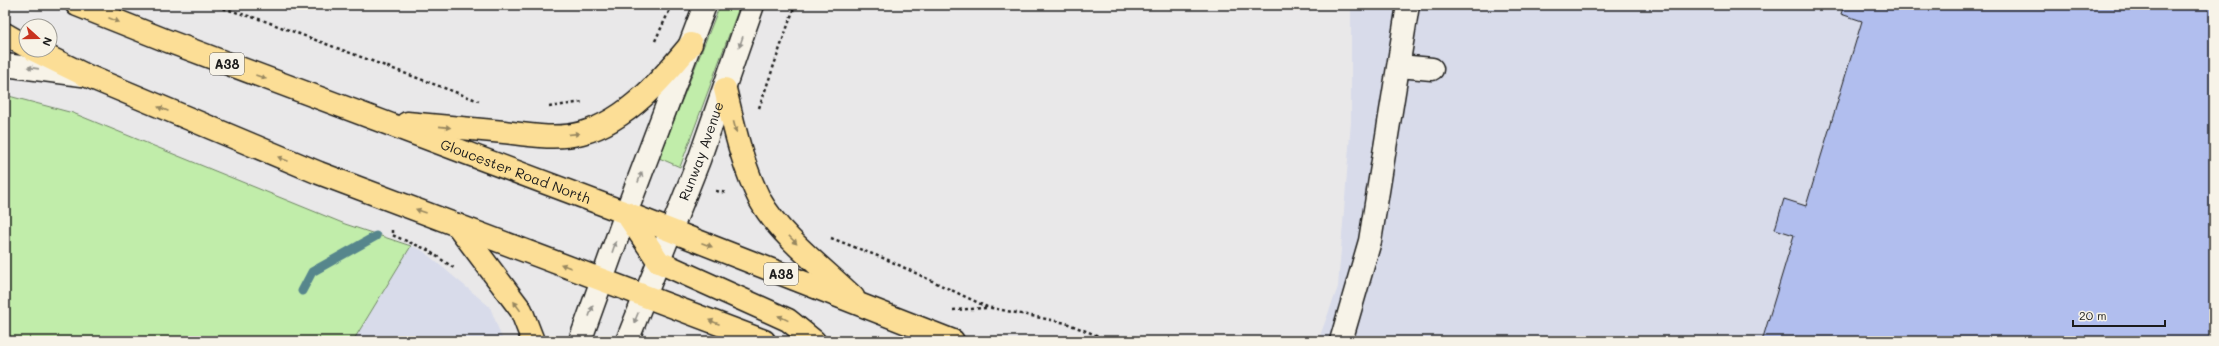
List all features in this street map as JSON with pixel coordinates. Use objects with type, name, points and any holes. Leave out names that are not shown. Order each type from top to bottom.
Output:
[{"type":"main road","name":"Gloucester Road North","points":[[78,5],[165,40],[626,213],[953,341]]},
{"type":"main road","points":[[5,34],[18,41]]},
{"type":"main road","points":[[378,120],[543,136],[581,134],[597,128],[616,117],[636,102],[667,73],[691,44]]},
{"type":"main road","points":[[50,58],[85,75],[319,173],[764,341]]},
{"type":"main road","points":[[725,89],[740,149],[760,200],[772,217],[793,241],[861,305]]},
{"type":"main road","points":[[626,213],[659,262],[788,320],[814,341]]},
{"type":"main road","points":[[457,225],[521,310],[533,341]]},
{"type":"street","points":[[580,341],[626,213],[705,5]]},
{"type":"street","name":"Runway Avenue","points":[[627,341],[646,296],[725,89],[753,5]]},
{"type":"street","points":[[1341,341],[1370,241],[1399,66],[1413,8]]},
{"type":"street","points":[[5,65],[85,75]]},
{"type":"street","points":[[1399,66],[1432,69]]},
{"type":"path","points":[[212,5],[262,20],[485,103]]},
{"type":"path","points":[[654,43],[672,5]]},
{"type":"path","points":[[758,113],[795,5]]},
{"type":"path","points":[[547,107],[587,101]]},
{"type":"path","points":[[392,234],[426,249],[460,273]]},
{"type":"path","points":[[828,237],[888,260],[987,307],[1066,323],[1110,341]]},
{"type":"shaded area","points":[[1351,5],[2214,5],[2214,341],[1318,341],[1338,287],[1351,122]]},
{"type":"shaded area","points":[[411,246],[422,250],[490,307],[503,341],[353,341]]},
{"type":"green space","points":[[720,5],[740,5],[680,167],[659,158]]},
{"type":"green space","points":[[5,95],[73,113],[345,224],[411,246],[353,341],[5,341]]},
{"type":"building","points":[[1844,5],[2214,5],[2214,341],[1762,341],[1794,235],[1775,229],[1784,199],[1806,206],[1862,21],[1841,14]]},
{"type":"waterway","points":[[302,291],[312,272],[376,236]]}]
